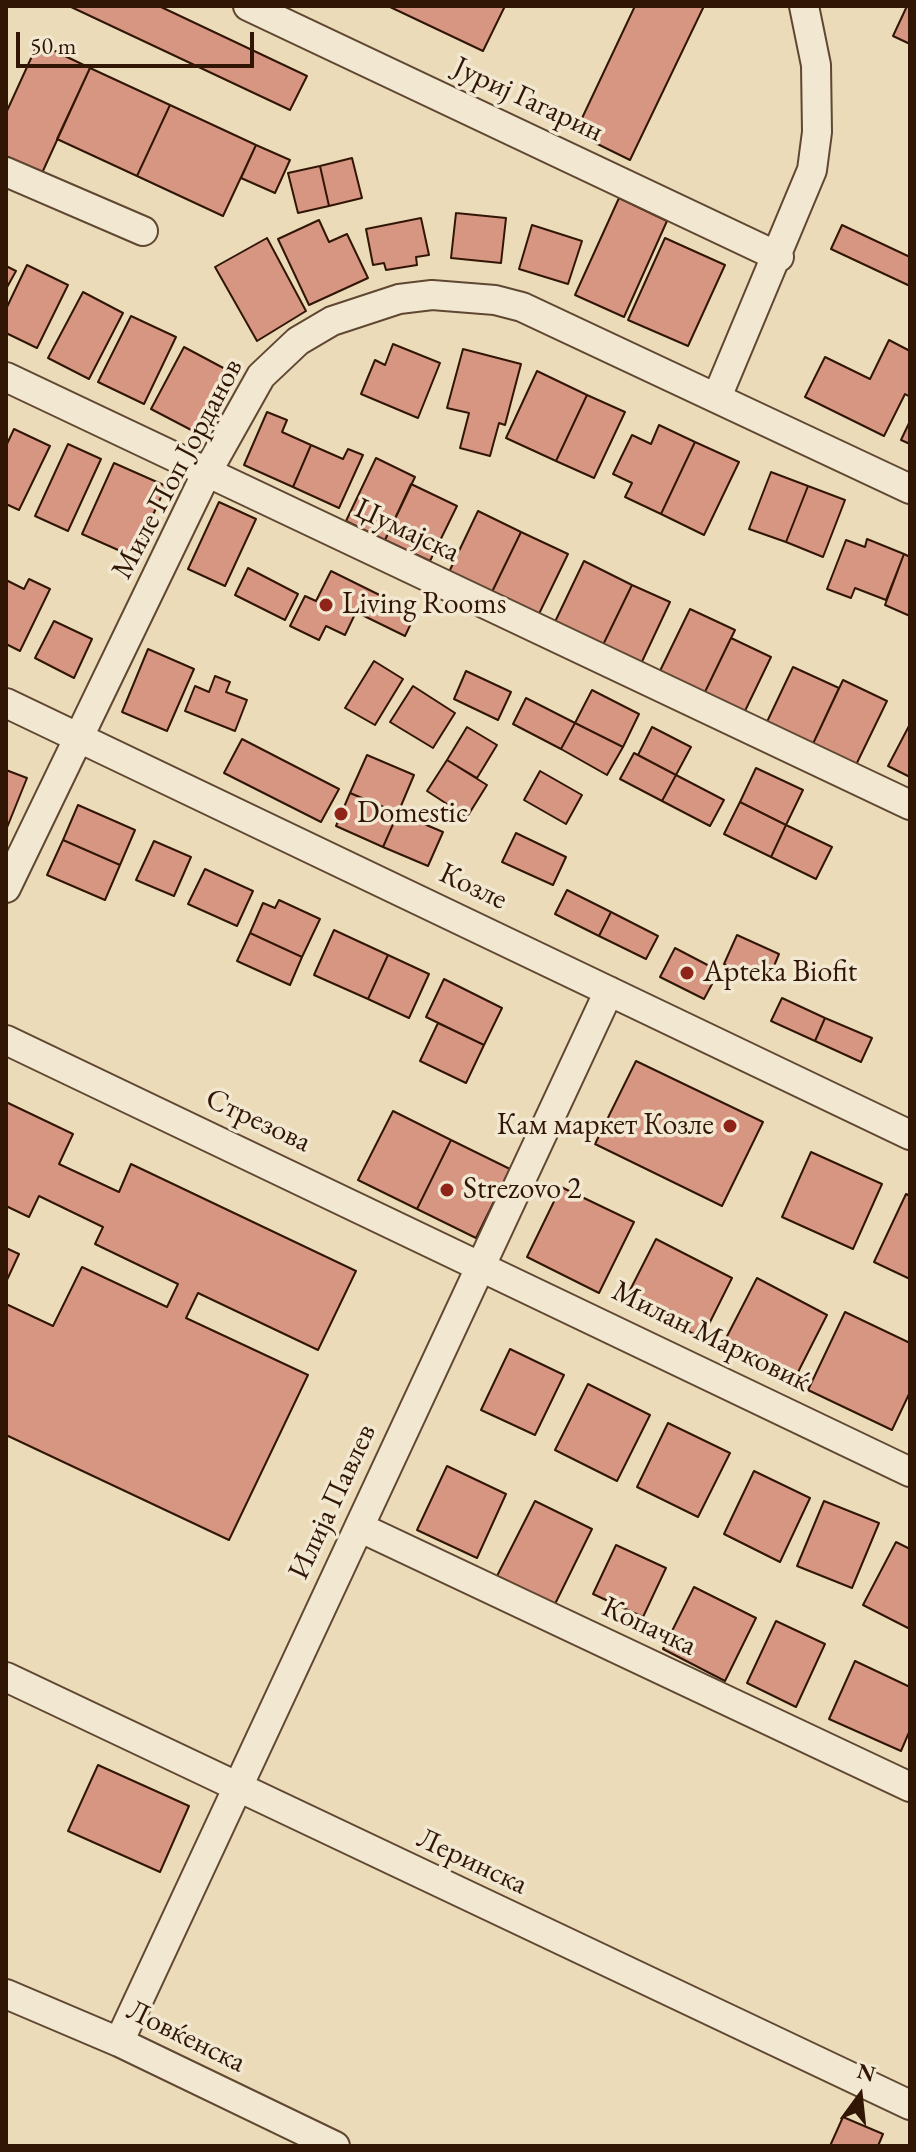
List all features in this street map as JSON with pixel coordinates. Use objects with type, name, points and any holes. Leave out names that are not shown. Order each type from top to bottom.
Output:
[{"type":"street","name":"Јуриј Гагарин","points":[[248,6],[779,257]]},
{"type":"street","points":[[717,397],[779,257],[812,170],[817,132],[816,65],[804,6]]},
{"type":"street","points":[[6,172],[143,231]]},
{"type":"street","name":"Миле Поп Јорданов","points":[[6,888],[81,739],[206,474],[271,364],[298,341],[332,321],[399,299],[464,296],[522,307],[910,489]]},
{"type":"street","name":"Џумајска","points":[[6,377],[910,805]]},
{"type":"street","name":"Козле","points":[[6,703],[910,1135]]},
{"type":"street","name":"Илија Павлев","points":[[119,2042],[609,991]]},
{"type":"street","name":"Стрезова","points":[[6,1040],[482,1264]]},
{"type":"street","name":"Милан Марковиќ","points":[[482,1264],[910,1472]]},
{"type":"street","name":"Копачка","points":[[359,1527],[910,1787]]},
{"type":"street","name":"Леринска","points":[[6,1677],[910,2105]]},
{"type":"street","name":"Ловќенска","points":[[6,1994],[119,2042],[335,2146]]},
{"type":"building","points":[[69,6],[159,6],[307,76],[290,110]]},
{"type":"building","points":[[388,6],[505,6],[483,51]]},
{"type":"building","points":[[635,6],[704,6],[630,160],[575,133]]},
{"type":"building","points":[[907,6],[910,6],[910,44],[893,36]]},
{"type":"building","points":[[38,43],[90,68],[42,173],[6,156],[6,113]]},
{"type":"building","points":[[90,68],[170,105],[137,176],[57,139]]},
{"type":"building","points":[[170,105],[256,145],[223,216],[137,176]]},
{"type":"building","points":[[256,145],[290,160],[275,193],[241,178]]},
{"type":"building","points":[[352,158],[362,198],[329,206],[320,166]]},
{"type":"building","points":[[320,166],[329,206],[298,213],[288,173]]},
{"type":"building","points":[[619,198],[667,221],[624,317],[575,295]]},
{"type":"building","points":[[456,213],[506,218],[501,263],[451,258]]},
{"type":"building","points":[[421,218],[429,255],[416,257],[417,265],[386,270],[384,263],[373,265],[366,229]]},
{"type":"building","points":[[319,220],[329,242],[347,234],[368,278],[309,305],[278,239]]},
{"type":"building","points":[[532,225],[582,241],[568,284],[519,269]]},
{"type":"building","points":[[842,225],[910,257],[910,286],[831,249]]},
{"type":"building","points":[[267,238],[306,311],[257,341],[215,267]]},
{"type":"building","points":[[665,238],[725,265],[688,346],[628,320]]},
{"type":"building","points":[[27,265],[68,285],[37,348],[6,333],[6,309]]},
{"type":"building","points":[[6,266],[16,271],[6,289]]},
{"type":"building","points":[[83,292],[123,313],[89,379],[48,358]]},
{"type":"building","points":[[131,316],[176,337],[144,404],[98,382]]},
{"type":"building","points":[[889,340],[910,351],[910,397],[905,394],[884,436],[805,397],[825,357],[870,379]]},
{"type":"building","points":[[393,344],[440,363],[418,418],[361,394],[375,360],[385,365]]},
{"type":"building","points":[[184,347],[229,371],[197,433],[151,409]]},
{"type":"building","points":[[463,349],[521,364],[505,425],[499,423],[490,456],[460,448],[469,413],[447,408]]},
{"type":"building","points":[[537,371],[587,395],[556,461],[506,438]]},
{"type":"building","points":[[587,395],[625,412],[594,478],[556,461]]},
{"type":"building","points":[[267,412],[287,420],[282,432],[311,445],[293,487],[244,465]]},
{"type":"building","points":[[910,421],[910,444],[901,440]]},
{"type":"building","points":[[659,425],[695,442],[661,514],[625,497],[632,483],[613,474],[632,435],[651,444]]},
{"type":"building","points":[[14,429],[50,446],[19,510],[6,504],[6,446]]},
{"type":"building","points":[[695,442],[739,462],[704,535],[661,514]]},
{"type":"building","points":[[68,444],[101,459],[68,531],[35,516]]},
{"type":"building","points":[[311,445],[343,459],[348,449],[363,455],[339,508],[293,487]]},
{"type":"building","points":[[376,458],[415,477],[385,540],[346,521]]},
{"type":"building","points":[[114,463],[166,486],[134,557],[82,534]]},
{"type":"building","points":[[771,472],[808,486],[786,542],[749,529]]},
{"type":"building","points":[[411,484],[457,506],[430,561],[385,540]]},
{"type":"building","points":[[808,486],[845,500],[823,557],[786,542]]},
{"type":"building","points":[[219,502],[256,519],[225,586],[188,569]]},
{"type":"building","points":[[478,511],[521,532],[492,592],[449,572]]},
{"type":"building","points":[[521,532],[568,554],[536,620],[489,598]]},
{"type":"building","points":[[867,539],[904,554],[886,600],[855,588],[851,598],[827,589],[846,540],[865,547]]},
{"type":"building","points":[[904,554],[910,557],[910,616],[885,605]]},
{"type":"building","points":[[584,561],[632,585],[601,649],[553,626]]},
{"type":"building","points":[[248,568],[298,594],[285,620],[235,595]]},
{"type":"building","points":[[331,571],[416,613],[405,636],[356,612],[345,635],[326,626],[319,640],[290,626],[305,596],[316,601]]},
{"type":"building","points":[[29,579],[50,589],[20,651],[6,644],[6,580],[24,589]]},
{"type":"building","points":[[632,585],[670,602],[639,668],[601,649]]},
{"type":"building","points":[[690,609],[735,630],[703,696],[658,675]]},
{"type":"building","points":[[54,621],[92,639],[74,678],[35,658]]},
{"type":"building","points":[[731,638],[771,657],[743,715],[703,696]]},
{"type":"building","points":[[148,649],[194,669],[167,731],[122,712]]},
{"type":"building","points":[[374,661],[403,679],[375,725],[345,708]]},
{"type":"building","points":[[793,667],[839,688],[811,748],[765,726]]},
{"type":"building","points":[[466,671],[511,692],[498,720],[454,699]]},
{"type":"building","points":[[215,676],[230,682],[226,692],[247,700],[235,731],[185,711],[195,686],[209,692]]},
{"type":"building","points":[[843,680],[887,701],[854,769],[811,748]]},
{"type":"building","points":[[413,686],[455,713],[433,748],[390,722]]},
{"type":"building","points":[[592,690],[639,714],[623,747],[575,723]]},
{"type":"building","points":[[526,698],[575,723],[561,749],[513,724]]},
{"type":"building","points":[[575,723],[623,747],[607,775],[561,749]]},
{"type":"building","points":[[910,724],[910,777],[888,766]]},
{"type":"building","points":[[467,727],[497,745],[477,778],[447,760]]},
{"type":"building","points":[[652,727],[691,747],[676,775],[638,755]]},
{"type":"building","points":[[242,739],[339,789],[321,822],[224,773]]},
{"type":"building","points":[[634,753],[676,775],[662,801],[620,779]]},
{"type":"building","points":[[367,755],[414,775],[398,813],[350,793]]},
{"type":"building","points":[[447,760],[487,785],[467,817],[427,791]]},
{"type":"building","points":[[756,768],[803,790],[786,825],[740,802]]},
{"type":"building","points":[[6,770],[27,778],[6,830]]},
{"type":"building","points":[[540,771],[582,795],[566,824],[524,800]]},
{"type":"building","points":[[676,775],[724,800],[710,826],[662,801]]},
{"type":"building","points":[[350,793],[398,813],[383,847],[336,826]]},
{"type":"building","points":[[740,802],[786,825],[771,857],[724,834]]},
{"type":"building","points":[[78,805],[135,830],[120,865],[63,840]]},
{"type":"building","points":[[398,813],[443,832],[428,866],[383,847]]},
{"type":"building","points":[[786,825],[832,847],[816,879],[771,857]]},
{"type":"building","points":[[516,833],[566,857],[553,885],[502,862]]},
{"type":"building","points":[[63,840],[120,865],[105,900],[47,875]]},
{"type":"building","points":[[154,841],[191,857],[174,896],[136,880]]},
{"type":"building","points":[[205,869],[253,891],[237,926],[188,904]]},
{"type":"building","points":[[567,890],[611,912],[599,936],[555,914]]},
{"type":"building","points":[[279,900],[320,919],[302,957],[250,933],[263,903],[275,908]]},
{"type":"building","points":[[611,912],[658,936],[646,959],[599,936]]},
{"type":"building","points":[[334,930],[388,955],[368,999],[314,975]]},
{"type":"building","points":[[250,933],[302,957],[290,985],[237,961]]},
{"type":"building","points":[[737,935],[779,954],[767,983],[724,964]]},
{"type":"building","points":[[675,948],[719,971],[704,999],[660,977]]},
{"type":"building","points":[[388,955],[429,974],[409,1018],[368,999]]},
{"type":"building","points":[[444,979],[502,1008],[484,1045],[426,1017]]},
{"type":"building","points":[[782,998],[825,1018],[815,1041],[771,1021]]},
{"type":"building","points":[[825,1018],[872,1038],[861,1062],[815,1041]]},
{"type":"building","points":[[438,1023],[484,1045],[466,1083],[420,1061]]},
{"type":"building","points":[[636,1061],[763,1122],[722,1206],[595,1144]]},
{"type":"building","points":[[6,1102],[73,1134],[59,1164],[119,1192],[131,1164],[356,1271],[318,1350],[198,1293],[186,1318],[308,1375],[229,1540],[6,1435],[6,1304],[53,1326],[82,1267],[167,1307],[178,1284],[95,1244],[103,1227],[39,1196],[29,1217],[6,1206]]},
{"type":"building","points":[[393,1111],[451,1140],[417,1209],[358,1180]]},
{"type":"building","points":[[451,1140],[510,1169],[476,1238],[417,1209]]},
{"type":"building","points":[[811,1152],[882,1184],[853,1249],[782,1217]]},
{"type":"building","points":[[561,1187],[634,1222],[599,1293],[527,1257]]},
{"type":"building","points":[[906,1194],[910,1196],[910,1279],[874,1262]]},
{"type":"building","points":[[656,1239],[732,1278],[702,1338],[625,1300]]},
{"type":"building","points":[[6,1248],[19,1254],[6,1282]]},
{"type":"building","points":[[757,1278],[827,1315],[793,1382],[722,1346]]},
{"type":"building","points":[[845,1312],[910,1343],[910,1392],[892,1430],[808,1390]]},
{"type":"building","points":[[510,1349],[564,1375],[535,1435],[481,1410]]},
{"type":"building","points":[[588,1384],[650,1415],[617,1481],[555,1450]]},
{"type":"building","points":[[668,1423],[730,1453],[698,1517],[637,1487]]},
{"type":"building","points":[[447,1466],[506,1494],[477,1558],[417,1530]]},
{"type":"building","points":[[754,1471],[810,1498],[780,1562],[724,1534]]},
{"type":"building","points":[[535,1501],[592,1529],[555,1604],[497,1576]]},
{"type":"building","points":[[824,1501],[879,1523],[852,1588],[797,1566]]},
{"type":"building","points":[[896,1542],[910,1549],[910,1629],[863,1605]]},
{"type":"building","points":[[616,1545],[666,1568],[643,1617],[593,1594]]},
{"type":"building","points":[[694,1587],[756,1618],[725,1681],[663,1649]]},
{"type":"building","points":[[776,1621],[825,1644],[796,1707],[747,1683]]},
{"type":"building","points":[[855,1661],[910,1687],[910,1730],[901,1751],[829,1719]]},
{"type":"building","points":[[98,1765],[189,1806],[160,1872],[68,1831]]},
{"type":"building","points":[[843,2117],[883,2134],[878,2146],[830,2146]]},
{"type":"place","name":"Living Rooms","points":[[326,605]]},
{"type":"place","name":"Domestic","points":[[341,814]]},
{"type":"place","name":"Apteka Biofit","points":[[687,973]]},
{"type":"place","name":"Кам маркет Козле","points":[[730,1126]]},
{"type":"place","name":"Strezovo 2","points":[[447,1190]]}]
